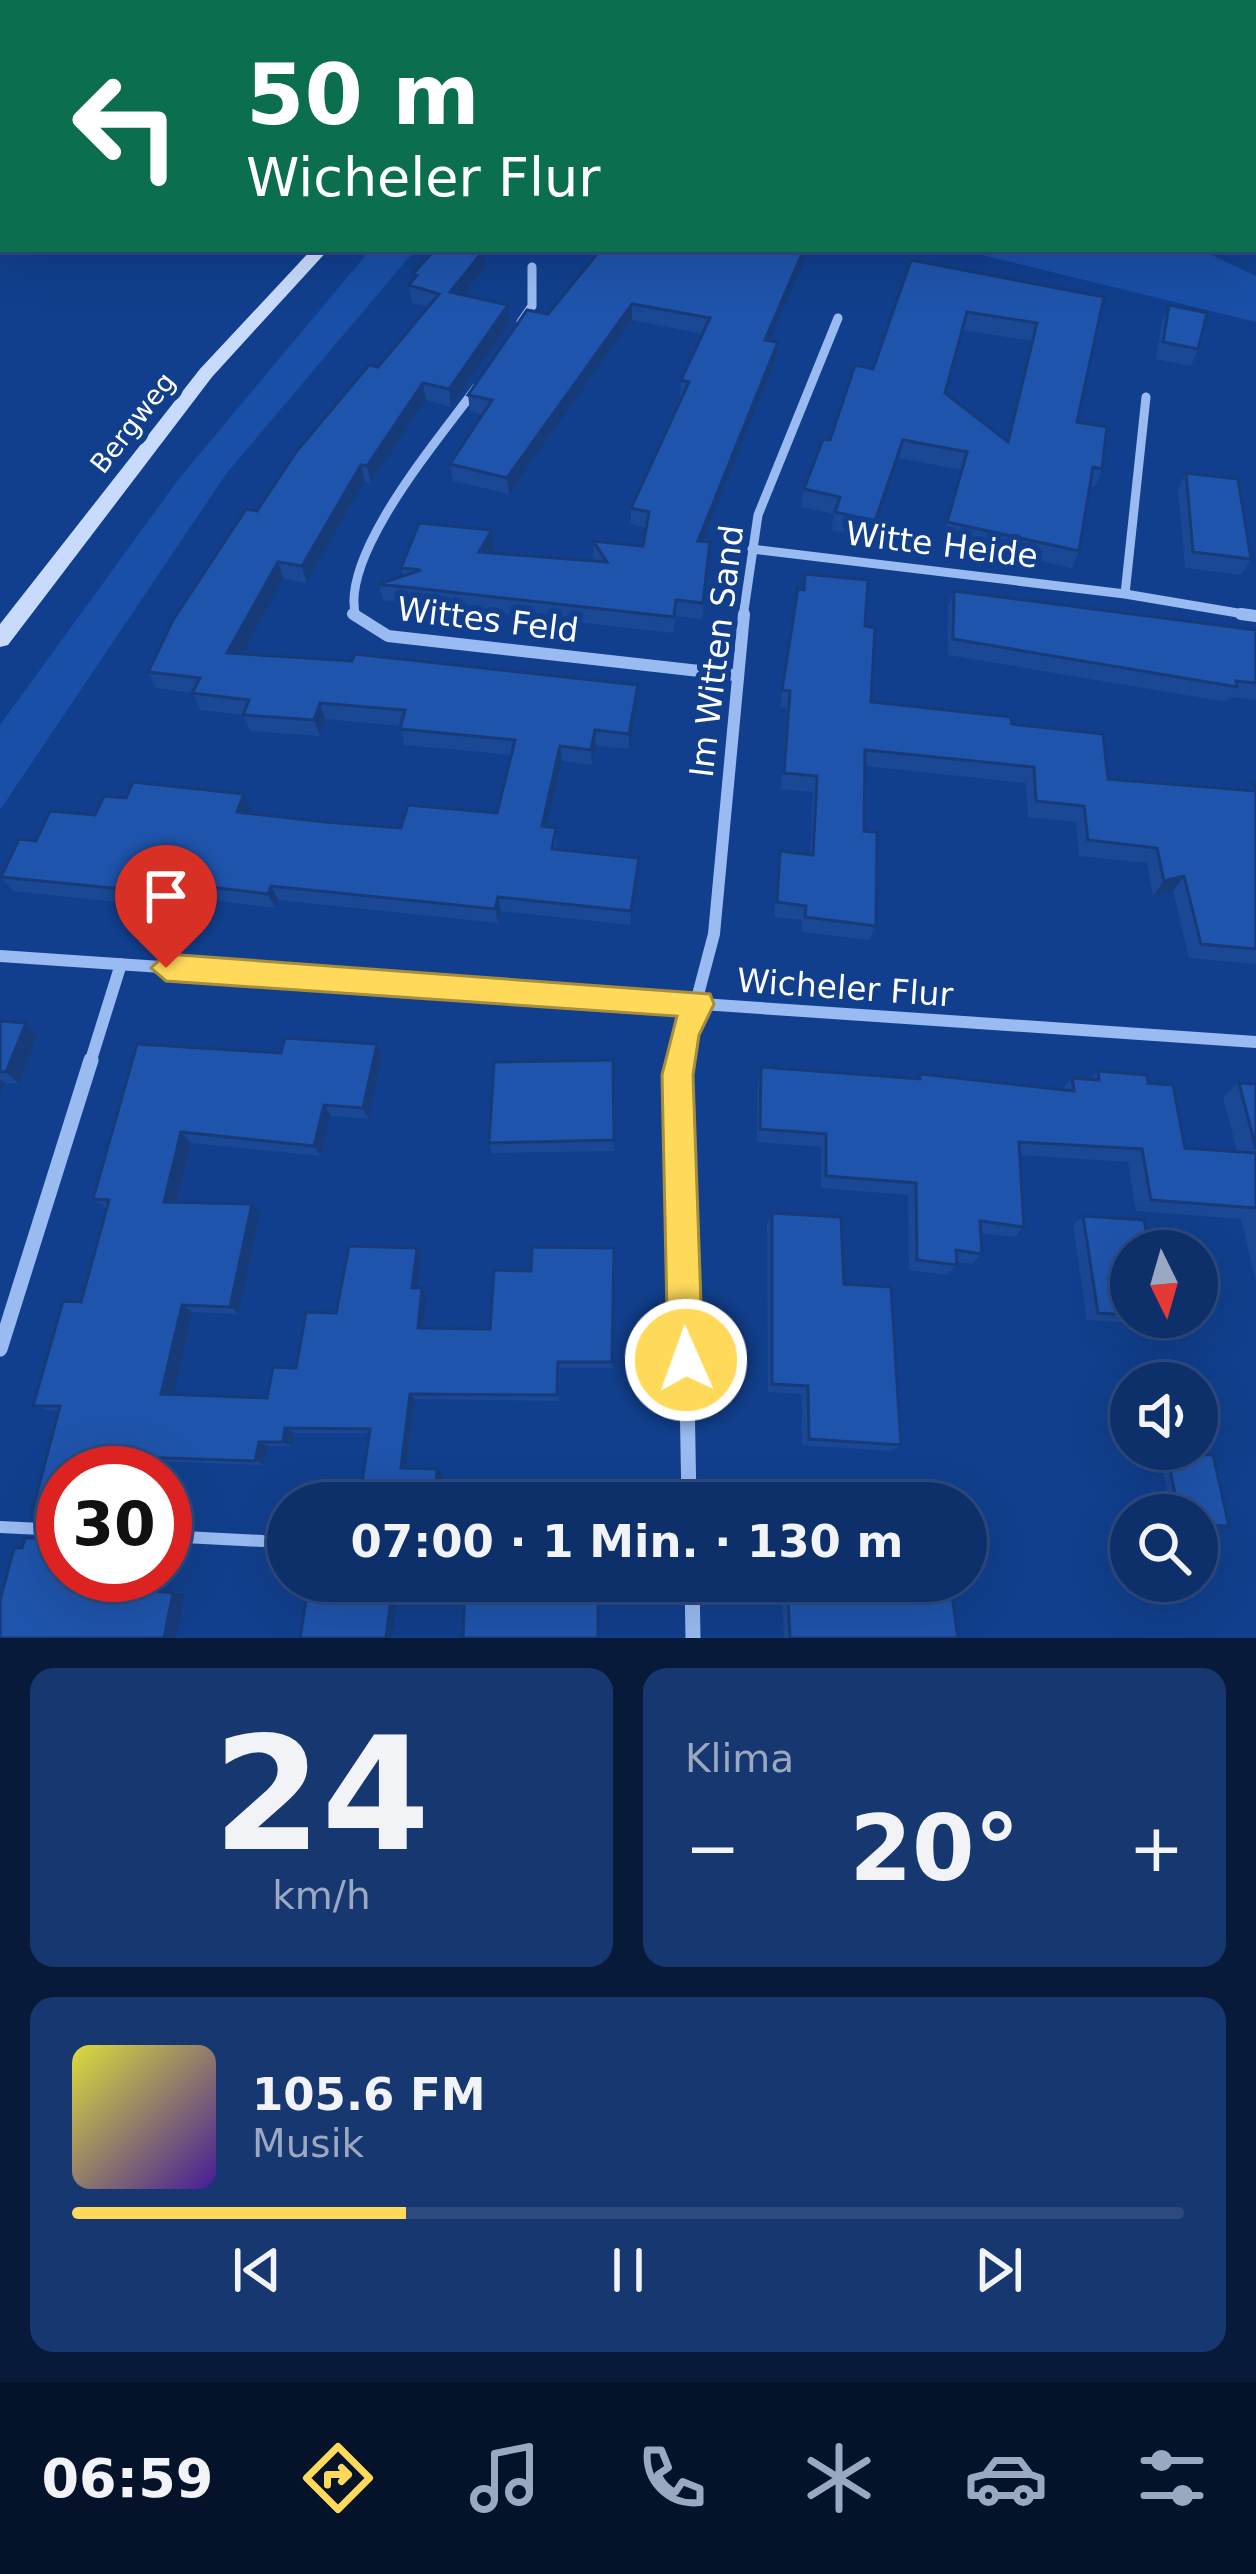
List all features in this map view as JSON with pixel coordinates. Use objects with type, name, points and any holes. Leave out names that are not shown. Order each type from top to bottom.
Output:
[{"type":"main road","name":"Bergweg","points":[[0,640],[206,374],[318,252]]},
{"type":"street","points":[[507,343],[532,307],[532,267]]},
{"type":"street","name":"Im Witten Sand","points":[[688,1482],[677,1075],[684,1034],[699,1004],[714,934],[735,675],[758,515],[838,318]]},
{"type":"street","name":"Wittes Feld","points":[[482,379],[407,487],[352,582],[353,615],[388,636],[735,675]]},
{"type":"street","points":[[1125,594],[1146,397]]},
{"type":"street","name":"Witte Heide","points":[[752,548],[1125,594],[1256,616]]},
{"type":"street","name":"Wicheler Flur","points":[[0,956],[1256,1042]]},
{"type":"street","points":[[0,1349],[122,964]]},
{"type":"street","points":[[692,1602],[693,1638]]},
{"type":"lane","points":[[0,1526],[36,1528]]},
{"type":"lane","points":[[192,1537],[262,1541]]},
{"type":"shaded area","points":[[368,252],[413,252],[226,474],[0,810],[0,725],[178,480]]},
{"type":"shaded area","points":[[970,252],[1205,252],[1256,276],[1256,322]]},
{"type":"building","points":[[432,252],[482,252],[450,292],[508,305],[449,389],[423,383],[367,466],[361,465],[302,566],[278,562],[227,653],[352,661],[355,654],[638,685],[629,734],[595,730],[591,750],[560,746],[542,826],[556,828],[552,849],[639,858],[631,911],[498,897],[495,909],[271,886],[268,894],[167,882],[163,893],[1,877],[19,839],[36,841],[50,811],[95,815],[104,796],[126,798],[133,782],[244,794],[237,812],[326,822],[401,828],[408,805],[497,813],[515,740],[400,729],[405,710],[320,703],[314,720],[243,715],[249,700],[192,693],[200,678],[148,672],[173,620],[246,509],[257,511],[296,452],[369,365],[378,367],[439,294],[409,285],[417,275],[413,274]]},
{"type":"building","points":[[599,252],[803,252],[765,340],[778,342],[698,541],[710,542],[703,603],[676,600],[674,617],[379,584],[421,570],[401,568],[419,523],[492,530],[479,552],[607,562],[593,541],[643,546],[649,512],[631,508],[689,382],[681,380],[710,318],[632,304],[507,478],[450,464],[492,400],[468,395],[527,310],[548,314]]},
{"type":"building","points":[[911,260],[1104,297],[1077,422],[1107,427],[1102,469],[1093,467],[1079,551],[947,522],[967,452],[903,440],[875,521],[835,512],[840,497],[804,489],[823,439],[830,440],[855,365],[873,369]],"holes":[[[967,312],[1037,323],[1008,442],[945,393]]]},
{"type":"building","points":[[1169,305],[1207,313],[1198,349],[1163,342]]},
{"type":"building","points":[[1186,473],[1238,479],[1251,559],[1193,552]]},
{"type":"building","points":[[805,574],[868,580],[865,626],[875,628],[871,702],[1011,717],[1012,724],[1103,734],[1108,779],[1255,791],[1256,784],[1256,949],[1201,944],[1184,876],[1164,881],[1157,848],[1088,840],[1084,806],[1036,801],[1034,767],[865,750],[864,831],[877,832],[876,926],[805,917],[806,906],[777,902],[780,851],[813,855],[817,776],[784,773],[790,691],[782,690],[798,588],[804,590]]},
{"type":"building","points":[[954,591],[1256,630],[1256,683],[1236,681],[1237,687],[953,639]]},
{"type":"building","points":[[0,1021],[26,1023],[6,1072],[0,1072]]},
{"type":"building","points":[[285,1038],[377,1044],[363,1108],[324,1105],[314,1146],[181,1132],[164,1202],[252,1204],[230,1307],[182,1305],[161,1394],[267,1398],[273,1367],[296,1368],[306,1312],[336,1313],[349,1246],[417,1248],[412,1288],[422,1288],[418,1328],[490,1329],[494,1270],[531,1271],[532,1247],[614,1248],[612,1362],[558,1362],[557,1395],[410,1394],[401,1468],[437,1469],[436,1482],[362,1482],[370,1429],[285,1428],[283,1442],[259,1442],[255,1461],[192,1459],[192,1446],[49,1446],[60,1406],[33,1406],[63,1301],[81,1302],[109,1200],[93,1199],[137,1044],[281,1053]]},
{"type":"building","points":[[613,1060],[614,1140],[489,1143],[494,1062]]},
{"type":"building","points":[[761,1067],[920,1079],[920,1074],[1074,1091],[1072,1078],[1099,1080],[1098,1071],[1147,1075],[1148,1083],[1173,1085],[1185,1148],[1256,1153],[1256,1208],[1151,1200],[1142,1149],[1019,1142],[1024,1227],[980,1221],[982,1254],[956,1250],[957,1265],[917,1260],[916,1183],[826,1176],[826,1134],[760,1129]]},
{"type":"building","points":[[1239,1083],[1256,1084],[1256,1149]]},
{"type":"building","points":[[772,1213],[841,1217],[844,1284],[891,1287],[901,1445],[809,1439],[808,1386],[772,1384]]},
{"type":"building","points":[[1083,1216],[1144,1220],[1146,1230],[1110,1230],[1110,1314],[1098,1313]]},
{"type":"building","points":[[1170,1470],[1216,1470],[1229,1526],[1218,1526],[1218,1494],[1175,1494]]},
{"type":"building","points":[[25,1538],[36,1538],[36,1602],[171,1602],[164,1638],[0,1638],[0,1600],[14,1548],[22,1548]]},
{"type":"building","points":[[306,1602],[390,1602],[386,1638],[300,1638]]},
{"type":"building","points":[[464,1602],[598,1602],[598,1638],[463,1638]]},
{"type":"building","points":[[788,1602],[953,1602],[958,1638],[790,1638]]},
{"type":"route","points":[[166,968],[699,1004],[684,1034],[677,1075],[686,1360]]}]
